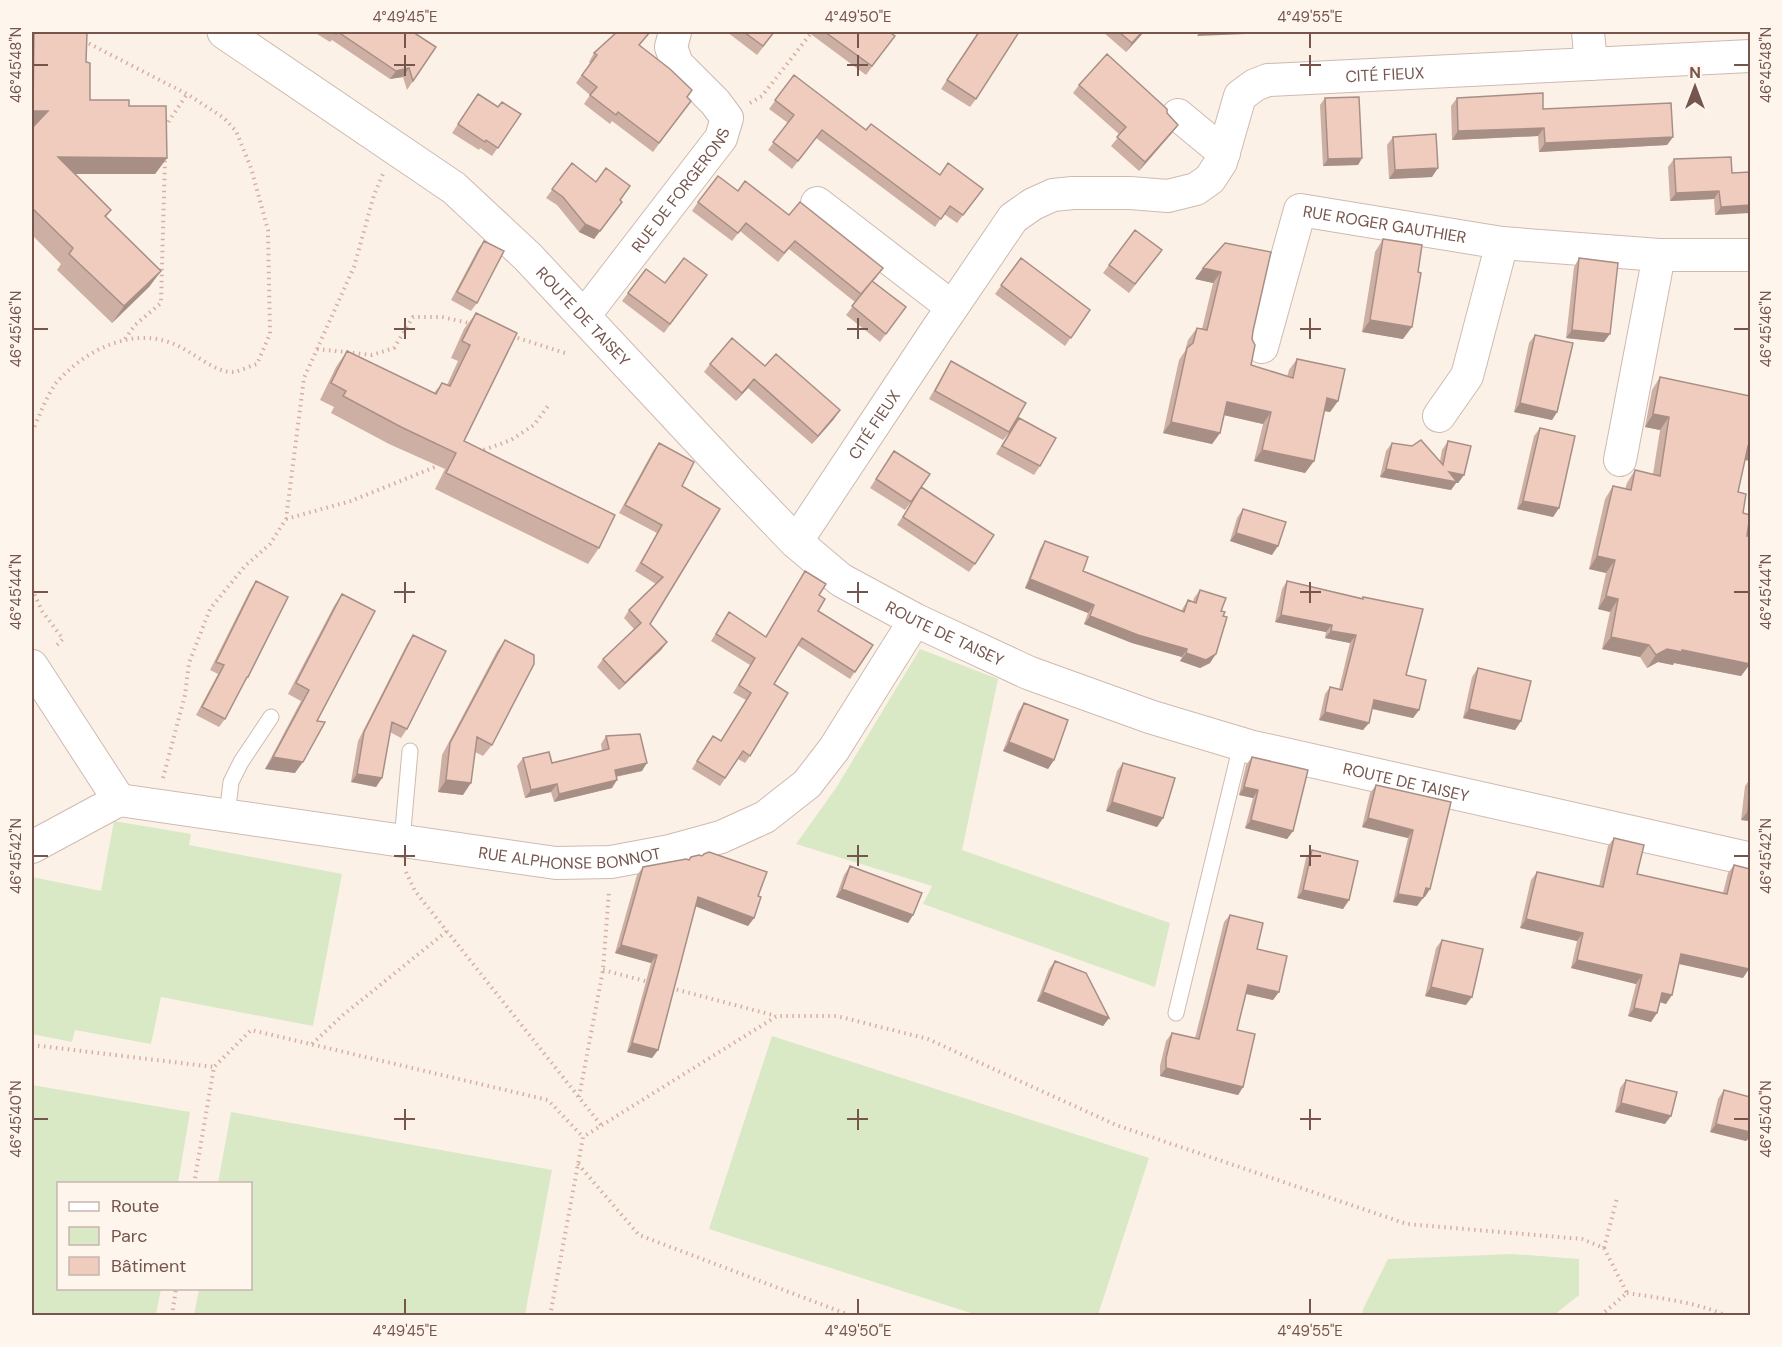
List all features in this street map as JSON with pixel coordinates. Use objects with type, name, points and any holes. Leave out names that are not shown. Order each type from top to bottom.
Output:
[{"type":"street","name":"ROUTE DE TAISEY","points":[[224,32],[454,188],[528,257],[796,542],[841,580],[915,620],[1029,673],[1151,717],[1241,745],[1750,859]]},
{"type":"street","name":"RUE DE FORGERONS","points":[[584,316],[721,138],[727,118],[715,102],[677,64],[671,47],[675,32]]},
{"type":"street","points":[[1588,32],[1591,64]]},
{"type":"street","points":[[1744,32],[1750,48]]},
{"type":"street","name":"CITÉ FIEUX","points":[[796,542],[951,307],[1013,218],[1033,204],[1053,195],[1130,193],[1168,196],[1196,189],[1210,179],[1221,162],[1240,96],[1255,85],[1268,80],[1750,56]]},
{"type":"street","points":[[1178,115],[1224,153]]},
{"type":"street","points":[[817,204],[951,307]]},
{"type":"street","name":"RUE ROGER GAUTHIER","points":[[1262,347],[1300,210],[1502,243],[1659,255],[1750,255]]},
{"type":"street","points":[[1439,416],[1467,376],[1502,243]]},
{"type":"street","points":[[1620,460],[1659,255]]},
{"type":"street","name":"RUE ALPHONSE BONNOT","points":[[119,800],[556,863],[611,862],[670,851],[721,837],[765,817],[807,784],[834,749],[915,620]]},
{"type":"street","points":[[32,847],[119,800],[33,668]]},
{"type":"lane","points":[[227,816],[231,782],[241,762],[271,717]]},
{"type":"lane","points":[[1176,1013],[1241,745]]},
{"type":"lane","points":[[395,840],[410,751]]},
{"type":"path","points":[[727,118],[762,96],[812,32]]},
{"type":"path","points":[[32,432],[55,385],[86,355],[124,340],[144,337],[172,343],[217,369],[234,372],[257,364],[270,334],[268,230],[251,168],[236,131],[224,118],[187,94],[79,38]]},
{"type":"path","points":[[165,137],[165,125],[187,94]]},
{"type":"path","points":[[155,805],[185,695],[189,663],[210,609],[245,566],[270,544],[286,519],[304,378],[354,267],[374,195],[394,146]]},
{"type":"path","points":[[124,340],[135,325],[161,303],[165,149]]},
{"type":"path","points":[[317,349],[372,355],[394,348],[413,317],[442,317],[477,325]]},
{"type":"path","points":[[511,336],[568,354]]},
{"type":"path","points":[[470,455],[511,440],[534,425],[548,406]]},
{"type":"path","points":[[286,519],[351,501],[435,467]]},
{"type":"path","points":[[32,589],[42,611],[63,639],[33,668]]},
{"type":"path","points":[[395,840],[415,891],[602,1125]]},
{"type":"path","points":[[579,1098],[603,970],[611,862]]},
{"type":"path","points":[[312,1044],[447,931]]},
{"type":"path","points":[[603,970],[658,985]]},
{"type":"path","points":[[669,988],[777,1016],[837,1016],[928,1039],[1116,1125],[1407,1224],[1582,1239],[1604,1248],[1627,1293]]},
{"type":"path","points":[[550,1316],[583,1137],[777,1016]]},
{"type":"path","points":[[194,1182],[214,1067],[251,1030],[548,1100],[583,1137]]},
{"type":"path","points":[[32,1045],[214,1067]]},
{"type":"path","points":[[578,1164],[639,1234],[852,1316]]},
{"type":"path","points":[[1604,1248],[1617,1198]]},
{"type":"path","points":[[172,1316],[176,1290]]},
{"type":"path","points":[[1600,1316],[1627,1293],[1718,1311],[1726,1316]]},
{"type":"green space","points":[[920,649],[998,679],[962,850],[1170,923],[1155,987],[923,904],[932,886],[796,844],[836,788]]},
{"type":"green space","points":[[114,821],[191,834],[189,845],[342,874],[313,1026],[161,997],[151,1044],[75,1030],[72,1042],[32,1034],[32,877],[101,891]]},
{"type":"green space","points":[[772,1036],[1149,1158],[1098,1315],[977,1315],[709,1229]]},
{"type":"green space","points":[[32,1085],[190,1112],[178,1182],[57,1182],[57,1290],[161,1290],[156,1315],[32,1315]]},
{"type":"green space","points":[[231,1112],[552,1170],[525,1315],[194,1315],[199,1290],[252,1290],[252,1182],[218,1182]]},
{"type":"green space","points":[[1513,1254],[1579,1259],[1579,1295],[1554,1315],[1362,1315],[1388,1259]]},
{"type":"building","points":[[34,32],[87,32],[86,62],[90,63],[90,100],[129,100],[129,106],[166,106],[167,158],[58,157],[111,210],[105,216],[161,271],[124,306],[69,254],[73,248],[32,208],[32,128],[48,111],[33,111]]},
{"type":"building","points":[[338,32],[413,32],[436,47],[413,81],[409,68],[396,71]]},
{"type":"building","points":[[617,32],[650,32],[639,45],[692,90],[687,97],[691,101],[659,143],[618,112],[616,115],[590,95],[597,87],[582,75],[597,55],[594,53]]},
{"type":"building","points":[[744,32],[774,32],[763,46]]},
{"type":"building","points":[[825,32],[889,32],[895,36],[872,66]]},
{"type":"building","points":[[979,32],[1019,32],[976,99],[947,80]]},
{"type":"building","points":[[1119,32],[1142,32],[1132,43]]},
{"type":"building","points":[[1107,54],[1167,109],[1167,113],[1178,125],[1145,162],[1117,137],[1126,127],[1079,85]]},
{"type":"building","points":[[794,75],[866,130],[871,124],[940,175],[948,163],[983,189],[963,215],[950,206],[941,219],[822,130],[798,161],[773,142],[794,115],[775,100]]},
{"type":"building","points":[[1543,93],[1543,109],[1671,103],[1673,137],[1545,143],[1544,128],[1458,131],[1457,98]]},
{"type":"building","points":[[478,94],[498,107],[502,102],[521,114],[498,148],[458,124]]},
{"type":"building","points":[[1359,97],[1362,158],[1328,159],[1325,98]]},
{"type":"building","points":[[1436,134],[1438,168],[1395,170],[1393,137]]},
{"type":"building","points":[[1731,157],[1732,173],[1750,172],[1750,205],[1721,207],[1719,191],[1676,193],[1674,159]]},
{"type":"building","points":[[572,163],[596,182],[606,168],[630,186],[620,200],[622,202],[600,231],[585,224],[563,197],[552,189]]},
{"type":"building","points":[[718,176],[738,191],[745,181],[789,215],[800,202],[883,268],[861,294],[795,241],[784,253],[746,223],[738,233],[698,202]]},
{"type":"building","points":[[1135,230],[1162,250],[1135,284],[1109,265]]},
{"type":"building","points":[[1383,239],[1422,245],[1418,272],[1421,273],[1412,327],[1370,320]]},
{"type":"building","points":[[484,241],[504,251],[477,303],[457,292]]},
{"type":"building","points":[[1225,243],[1271,252],[1253,331],[1252,339],[1255,345],[1251,365],[1293,378],[1297,359],[1345,369],[1338,401],[1327,398],[1314,461],[1262,450],[1271,412],[1227,402],[1220,433],[1171,422],[1187,348],[1193,343],[1197,328],[1207,330],[1221,272],[1203,268]]},
{"type":"building","points":[[684,258],[707,275],[670,324],[628,293],[646,269],[665,283]]},
{"type":"building","points":[[1021,258],[1090,310],[1071,338],[1001,285]]},
{"type":"building","points":[[1579,258],[1618,263],[1610,334],[1572,330]]},
{"type":"building","points":[[872,281],[906,307],[886,334],[852,306]]},
{"type":"building","points":[[476,313],[517,333],[464,441],[615,515],[599,548],[446,473],[456,453],[343,396],[346,391],[331,383],[347,351],[436,394],[442,383],[450,386],[470,345],[462,341]]},
{"type":"building","points":[[1535,335],[1573,343],[1557,412],[1520,403]]},
{"type":"building","points":[[732,338],[765,366],[776,354],[840,410],[818,436],[754,379],[742,393],[710,364]]},
{"type":"building","points":[[951,361],[1026,403],[1009,432],[935,391]]},
{"type":"building","points":[[1660,377],[1750,396],[1750,447],[1748,446],[1738,492],[1746,494],[1743,513],[1750,515],[1747,536],[1750,536],[1750,664],[1682,650],[1682,652],[1667,649],[1656,655],[1649,645],[1611,637],[1618,599],[1606,596],[1615,560],[1597,556],[1613,486],[1631,490],[1635,470],[1660,476],[1669,417],[1653,414]]},
{"type":"building","points":[[1019,418],[1056,438],[1040,466],[1002,446]]},
{"type":"building","points":[[1540,428],[1575,436],[1559,508],[1523,501]]},
{"type":"building","points":[[1421,440],[1443,465],[1448,441],[1471,446],[1464,475],[1449,472],[1457,482],[1386,469],[1392,443],[1412,446]]},
{"type":"building","points":[[659,443],[694,462],[682,486],[720,509],[650,624],[667,642],[625,683],[603,659],[641,623],[629,610],[663,577],[641,563],[662,525],[625,505]]},
{"type":"building","points":[[894,451],[930,474],[911,502],[876,479]]},
{"type":"building","points":[[921,487],[994,535],[975,564],[903,517]]},
{"type":"building","points":[[1243,509],[1286,522],[1278,546],[1236,533]]},
{"type":"building","points":[[1045,541],[1088,557],[1083,571],[1184,612],[1188,600],[1196,603],[1200,590],[1226,598],[1221,611],[1225,612],[1223,616],[1227,617],[1216,654],[1206,660],[1186,653],[1187,649],[1138,635],[1090,616],[1094,605],[1030,579]]},
{"type":"building","points":[[805,571],[826,584],[819,595],[825,599],[818,611],[873,645],[855,672],[802,638],[774,684],[788,693],[750,756],[743,751],[725,778],[697,761],[713,736],[721,741],[751,693],[739,685],[755,658],[716,634],[729,612],[766,637]]},
{"type":"building","points":[[256,581],[288,597],[225,719],[202,707],[224,665],[216,662]]},
{"type":"building","points":[[1287,581],[1363,599],[1363,597],[1423,609],[1406,675],[1426,680],[1419,710],[1374,700],[1369,723],[1325,712],[1330,687],[1342,690],[1356,635],[1331,631],[1332,625],[1281,615]]},
{"type":"building","points":[[342,594],[375,611],[317,721],[325,722],[303,762],[273,757],[309,690],[296,683]]},
{"type":"building","points":[[413,635],[446,651],[407,729],[392,722],[382,778],[357,774],[364,732]]},
{"type":"building","points":[[505,640],[534,655],[534,664],[492,745],[477,737],[471,783],[446,780],[450,743]]},
{"type":"building","points":[[1478,668],[1531,681],[1521,721],[1469,709]]},
{"type":"building","points":[[1024,703],[1068,720],[1054,760],[1009,742]]},
{"type":"building","points":[[640,734],[647,763],[615,770],[617,780],[559,794],[557,784],[531,790],[523,758],[549,752],[552,763],[609,749],[606,736]]},
{"type":"building","points":[[1252,757],[1308,770],[1293,831],[1251,820],[1258,790],[1244,787]]},
{"type":"building","points":[[1123,763],[1175,778],[1163,818],[1112,802]]},
{"type":"building","points":[[1376,785],[1451,802],[1430,889],[1426,888],[1423,898],[1398,894],[1413,830],[1368,818]]},
{"type":"building","points":[[1750,785],[1750,812],[1748,811]]},
{"type":"building","points":[[1614,838],[1644,845],[1637,874],[1727,894],[1734,865],[1750,869],[1749,969],[1681,954],[1672,995],[1662,993],[1657,1013],[1634,1008],[1642,975],[1577,960],[1583,933],[1526,919],[1537,872],[1603,887]]},
{"type":"building","points":[[1312,850],[1358,861],[1349,900],[1303,890]]},
{"type":"building","points":[[709,852],[767,872],[758,896],[761,897],[754,918],[698,897],[658,1050],[632,1043],[657,955],[621,945],[643,867],[689,860],[691,857],[702,856]]},
{"type":"building","points":[[850,866],[922,893],[913,915],[842,889]]},
{"type":"building","points":[[1230,915],[1263,923],[1257,949],[1287,956],[1279,992],[1248,985],[1237,1030],[1255,1034],[1243,1087],[1166,1068],[1172,1033],[1199,1039]]},
{"type":"building","points":[[1442,940],[1483,949],[1472,997],[1431,987]]},
{"type":"building","points":[[1055,961],[1086,973],[1109,1018],[1043,992]]},
{"type":"building","points":[[1626,1080],[1677,1092],[1671,1116],[1621,1103]]},
{"type":"building","points":[[1724,1090],[1750,1097],[1750,1132],[1716,1124]]}]
